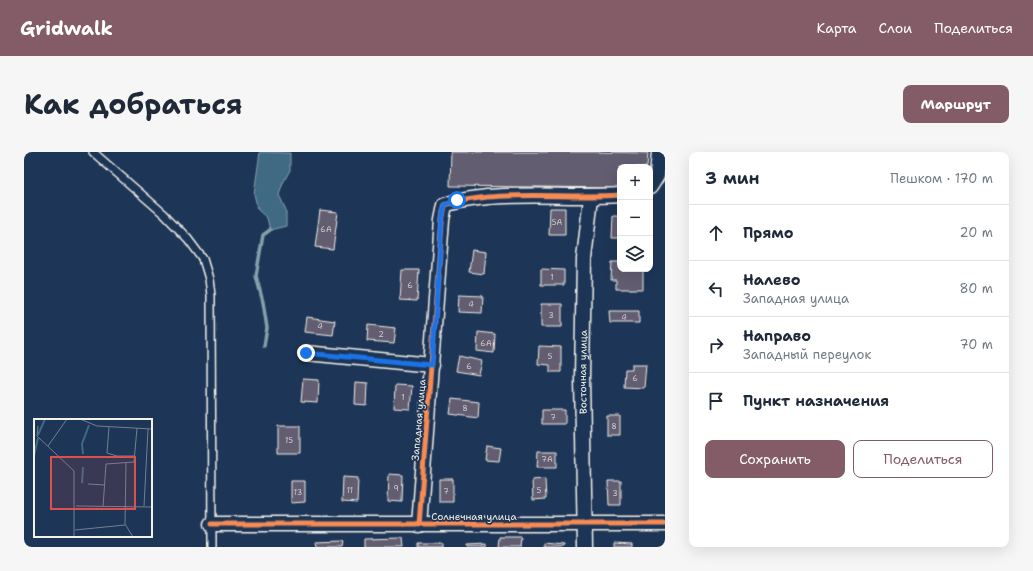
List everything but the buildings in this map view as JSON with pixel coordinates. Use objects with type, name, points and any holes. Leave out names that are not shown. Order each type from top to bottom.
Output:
[{"type":"street","points":[[653,182],[657,176],[659,152]]},
{"type":"street","name":"Западная улица","points":[[419,525],[442,220],[445,205],[457,200],[512,195],[590,197]]},
{"type":"street","points":[[590,197],[617,195]]},
{"type":"street","name":"Восточная улица","points":[[585,547],[582,378],[584,259],[590,197]]},
{"type":"street","points":[[306,353],[432,365]]},
{"type":"street","name":"Солнечная улица","points":[[212,524],[665,524]]},
{"type":"lane","points":[[93,152],[164,214],[188,239],[203,259],[209,279],[211,295],[212,547]]},
{"type":"water","points":[[260,152],[290,153],[290,170],[279,195],[286,210],[286,226],[270,230],[267,218],[258,210],[254,194]]},
{"type":"waterway","points":[[264,346],[267,328],[263,302],[256,276],[263,235],[270,230]]},
{"type":"cycle path","points":[[419,525],[442,220],[445,205],[466,200],[504,196],[617,195]]},
{"type":"cycle path","points":[[212,524],[665,524]]},
{"type":"route","points":[[306,353],[432,365],[442,220],[445,205],[457,200]]}]
